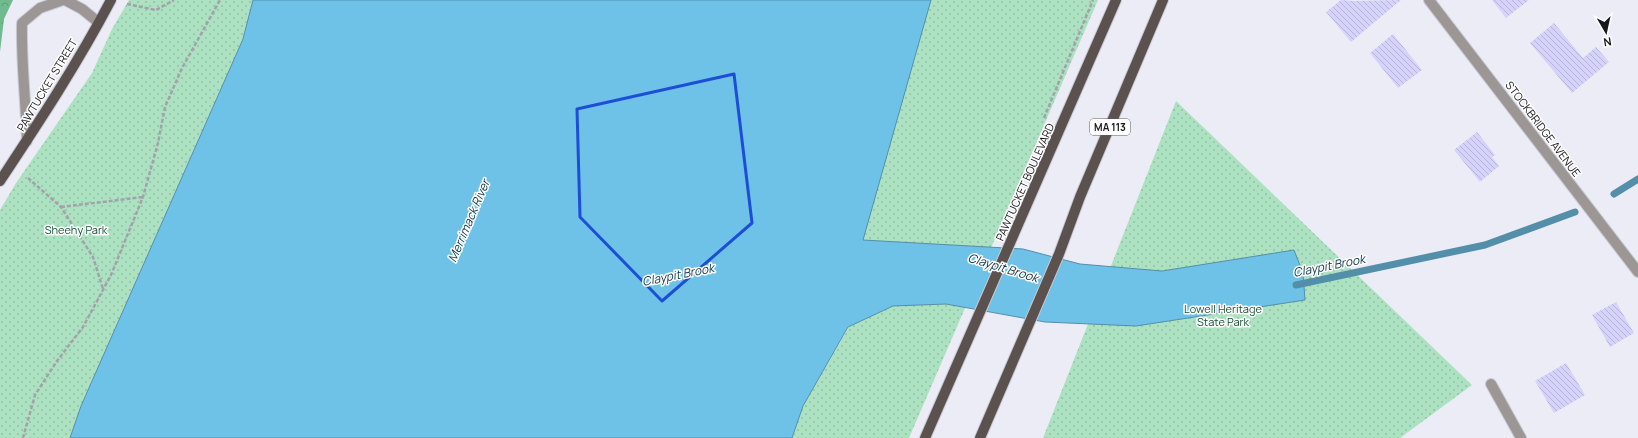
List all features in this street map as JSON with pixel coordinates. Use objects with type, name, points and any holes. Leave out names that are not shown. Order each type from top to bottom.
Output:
[{"type":"main road","name":"PAWTUCKET BOULEVARD","points":[[926,438],[1116,0]]},
{"type":"main road","name":"MA 113","points":[[980,438],[1059,254],[1080,197],[1163,0]]},
{"type":"main road","name":"PAWTUCKET STREET","points":[[0,180],[27,141],[75,64],[98,22],[115,1]]},
{"type":"street","points":[[27,141],[21,50],[22,23],[40,8],[64,0],[82,9],[98,22]]},
{"type":"street","name":"STOCKBRIDGE AVENUE","points":[[1429,0],[1638,272]]},
{"type":"street","points":[[1491,384],[1521,438]]},
{"type":"path","points":[[115,1],[156,10],[174,0]]},
{"type":"path","points":[[23,438],[35,395],[57,361],[83,326],[111,275],[143,197],[158,143],[164,107],[182,68],[220,0]]},
{"type":"path","points":[[28,178],[61,207],[93,257],[104,289]]},
{"type":"path","points":[[61,207],[143,197]]},
{"type":"highlighted area","points":[[734,74],[752,223],[662,301],[580,217],[577,109]]},
{"type":"green space","points":[[0,0],[13,0],[4,19],[0,52]]},
{"type":"green space","name":"Sheehy Park","points":[[129,0],[253,0],[243,39],[81,406],[70,438],[0,438],[0,210],[16,183],[92,73],[112,29]]},
{"type":"green space","points":[[927,0],[1098,0],[909,438],[792,438],[803,406],[849,327],[863,240]]},
{"type":"green space","name":"Lowell Heritage State Park","points":[[1176,101],[1472,385],[1400,438],[1043,438]]},
{"type":"water","name":"Merrimack River","points":[[253,0],[931,0],[863,240],[1023,249],[1080,264],[1162,271],[1294,250],[1303,273],[1305,300],[1136,326],[1045,322],[946,304],[893,306],[848,327],[803,406],[792,438],[70,438],[81,406],[243,39]]},
{"type":"building","points":[[1341,0],[1401,0],[1351,42],[1326,12]]},
{"type":"building","points":[[1492,0],[1529,0],[1506,18]]},
{"type":"building","points":[[1554,23],[1583,58],[1596,47],[1609,62],[1572,93],[1530,43]]},
{"type":"building","points":[[1393,34],[1422,70],[1398,88],[1370,53]]},
{"type":"building","points":[[1477,132],[1495,155],[1492,157],[1499,166],[1480,182],[1454,150]]},
{"type":"building","points":[[1616,302],[1634,333],[1610,347],[1592,315]]},
{"type":"building","points":[[1566,363],[1585,395],[1554,413],[1535,381]]},
{"type":"waterway","name":"Claypit Brook","points":[[1614,194],[1638,179]]},
{"type":"waterway","name":"Claypit Brook","points":[[1296,285],[1485,245],[1575,212]]}]
